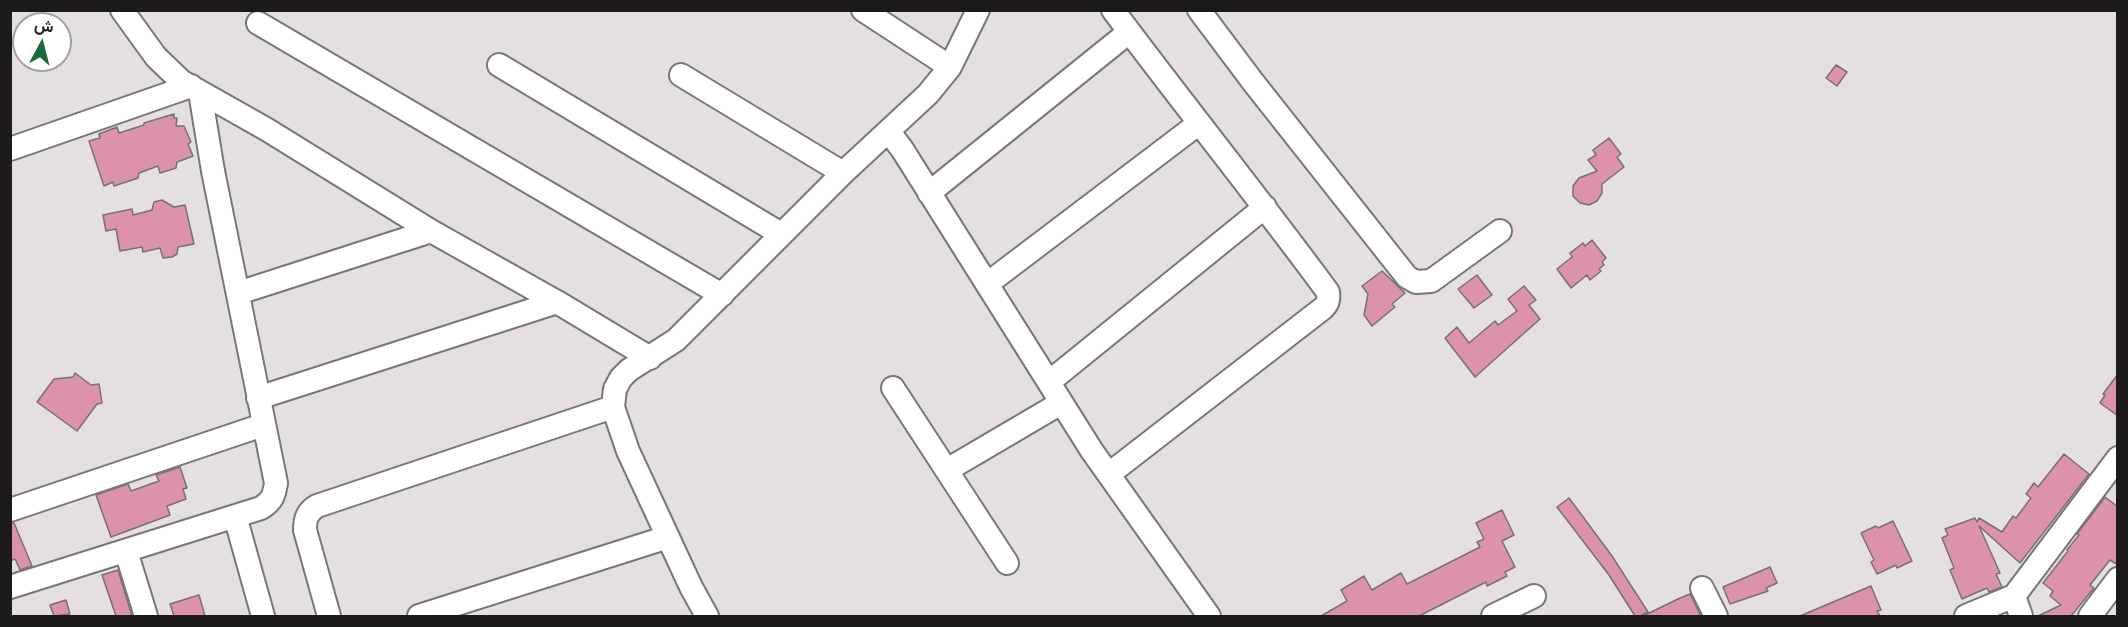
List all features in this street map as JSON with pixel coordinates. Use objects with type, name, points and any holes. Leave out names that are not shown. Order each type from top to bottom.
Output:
[{"type":"street","points":[[122,10],[156,57],[170,72],[195,89],[266,129],[431,231],[650,358]]},
{"type":"street","points":[[863,10],[950,67]]},
{"type":"street","points":[[707,616],[691,587],[628,451],[613,407],[615,389],[629,370],[676,340],[843,173],[928,94],[950,67],[978,10]]},
{"type":"street","points":[[1109,474],[1327,304],[1329,298],[1328,292],[1265,207],[1198,124],[1113,10]]},
{"type":"street","points":[[1199,10],[1407,277],[1416,282],[1431,281],[1500,231]]},
{"type":"street","points":[[258,23],[722,295]]},
{"type":"street","points":[[929,193],[1129,32]]},
{"type":"street","points":[[499,65],[781,234]]},
{"type":"street","points":[[681,75],[843,173]]},
{"type":"street","points":[[10,148],[195,89]]},
{"type":"street","points":[[10,587],[236,516],[269,503],[275,493],[276,483],[195,89]]},
{"type":"street","points":[[987,284],[1198,124]]},
{"type":"street","points":[[889,132],[1050,382],[1061,403],[1209,616]]},
{"type":"street","points":[[1050,382],[1265,207]]},
{"type":"street","points":[[238,293],[431,231]]},
{"type":"street","points":[[258,398],[557,302]]},
{"type":"street","points":[[893,388],[1007,563]]},
{"type":"street","points":[[947,470],[1061,403]]},
{"type":"street","points":[[329,616],[305,530],[310,510],[613,407]]},
{"type":"street","points":[[10,510],[263,425]]},
{"type":"street","points":[[1966,616],[2018,606],[2118,458]]},
{"type":"street","points":[[236,516],[263,616]]},
{"type":"street","points":[[419,616],[669,537]]},
{"type":"street","points":[[126,550],[146,616]]},
{"type":"street","points":[[2090,616],[2118,579]]},
{"type":"street","points":[[1702,588],[1716,616]]},
{"type":"street","points":[[1493,616],[1534,596]]},
{"type":"building","points":[[1836,65],[1847,72],[1837,86],[1826,78]]},
{"type":"building","points":[[174,114],[174,118],[177,118],[176,126],[184,126],[191,142],[188,144],[193,156],[177,162],[176,168],[160,173],[158,166],[139,173],[138,178],[114,186],[113,182],[104,186],[89,141],[100,138],[99,134],[117,127],[119,133]]},
{"type":"building","points":[[1609,138],[1621,154],[1617,157],[1624,167],[1602,184],[1602,193],[1597,201],[1589,205],[1580,203],[1573,196],[1573,186],[1579,178],[1597,171],[1588,160],[1596,155],[1593,150]]},
{"type":"building","points":[[162,200],[174,207],[185,205],[194,244],[178,247],[177,254],[163,258],[160,248],[143,252],[142,247],[120,251],[116,229],[106,231],[103,215],[132,209],[133,215],[152,210],[154,202]]},
{"type":"building","points":[[1592,240],[1606,258],[1602,262],[1604,265],[1599,269],[1601,271],[1590,280],[1587,275],[1571,288],[1557,269],[1572,257],[1570,253],[1583,243],[1585,246]]},
{"type":"building","points":[[1382,271],[1405,293],[1392,304],[1395,307],[1372,326],[1364,315],[1368,294],[1362,286]]},
{"type":"building","points":[[1477,275],[1492,295],[1474,308],[1458,289]]},
{"type":"building","points":[[1524,286],[1536,300],[1529,305],[1540,319],[1475,377],[1445,338],[1457,327],[1469,343],[1495,321],[1498,325],[1517,311],[1508,299]]},
{"type":"building","points":[[75,373],[91,385],[99,384],[102,403],[97,404],[77,431],[37,402],[54,379],[73,377]]},
{"type":"building","points":[[2118,374],[2118,416],[2100,403],[2105,395],[2103,394]]},
{"type":"building","points":[[2064,454],[2089,474],[2020,563],[1979,526],[2000,573],[1996,574],[2002,587],[1989,592],[1987,588],[1962,599],[1950,570],[1954,568],[1942,538],[1948,535],[1945,529],[1975,518],[1977,522],[1979,518],[2002,532],[2013,516],[2016,518],[2031,498],[2026,494],[2034,483],[2038,487]]},
{"type":"building","points":[[180,467],[187,488],[183,489],[186,499],[167,506],[170,515],[111,537],[96,495],[128,484],[131,491],[159,481],[156,475]]},
{"type":"building","points":[[2105,497],[2118,507],[2118,565],[2110,560],[2090,585],[2094,588],[2071,616],[2038,616],[2061,605],[2050,596],[2053,591],[2043,583]]},
{"type":"building","points":[[1569,498],[1612,556],[1648,612],[1635,616],[1609,575],[1557,507]]},
{"type":"building","points":[[1502,510],[1514,535],[1502,541],[1515,567],[1505,572],[1507,576],[1487,586],[1486,582],[1419,616],[1321,616],[1347,601],[1341,590],[1364,576],[1372,590],[1401,573],[1407,584],[1480,547],[1477,542],[1484,539],[1476,523]]},
{"type":"building","points":[[1893,521],[1912,561],[1897,568],[1896,565],[1877,574],[1871,562],[1874,560],[1861,533]]},
{"type":"building","points":[[10,523],[14,523],[32,566],[20,570],[15,559],[10,561]]},
{"type":"building","points":[[1770,567],[1777,583],[1766,588],[1768,591],[1730,604],[1723,587]]},
{"type":"building","points":[[118,570],[132,616],[116,616],[102,575]]},
{"type":"building","points":[[1871,586],[1881,610],[1877,611],[1880,616],[1800,616]]},
{"type":"building","points":[[1690,594],[1701,616],[1643,616],[1678,599]]},
{"type":"building","points":[[199,595],[205,616],[174,616],[170,604]]},
{"type":"building","points":[[66,600],[70,614],[54,616],[50,605]]}]
